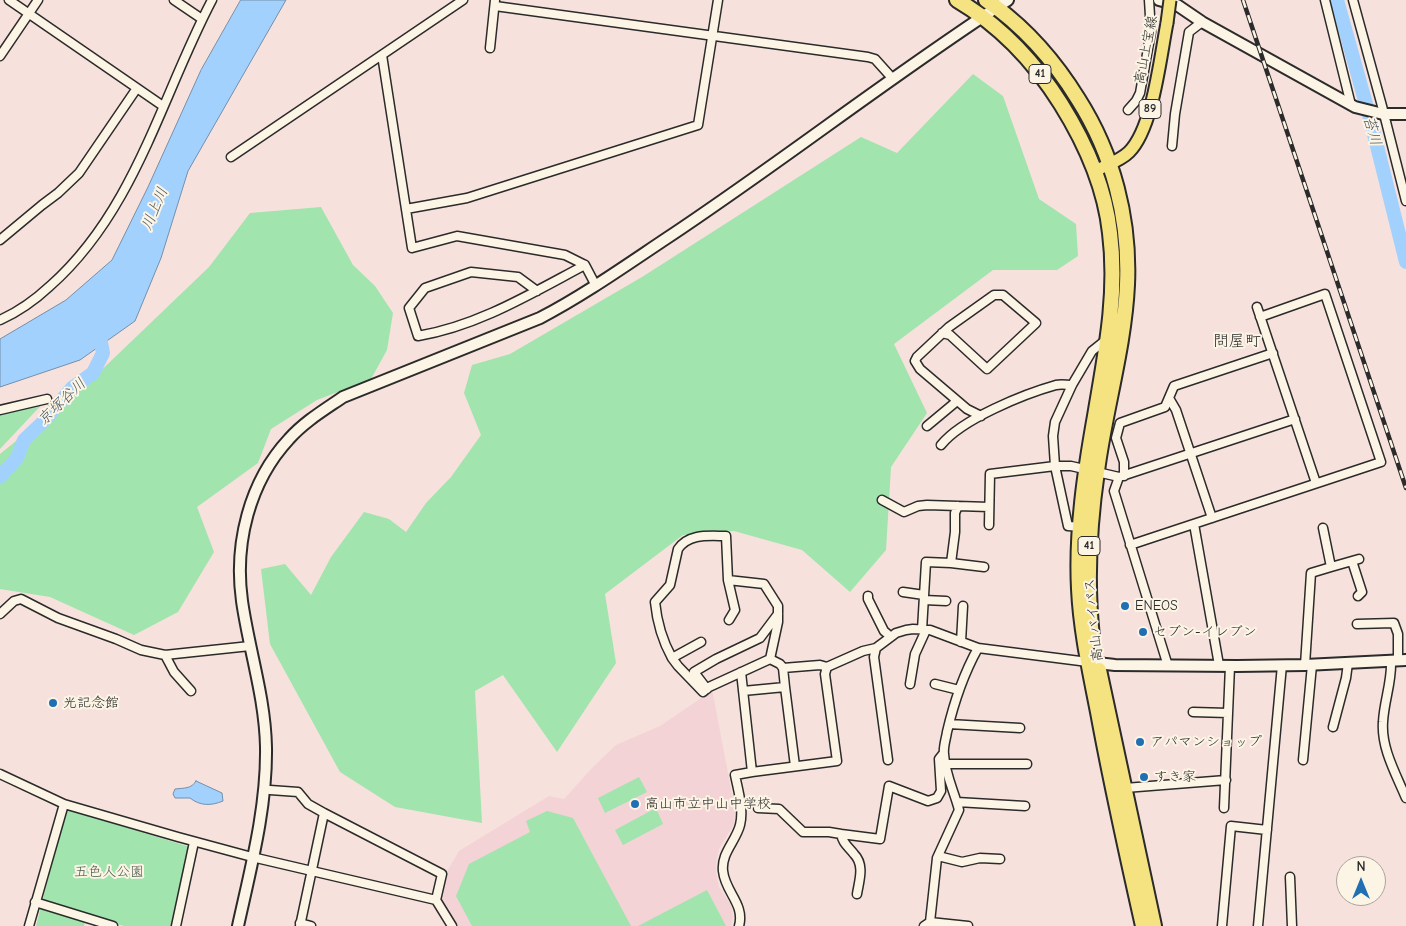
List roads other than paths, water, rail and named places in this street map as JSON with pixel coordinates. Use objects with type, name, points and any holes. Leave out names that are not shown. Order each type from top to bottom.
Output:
[{"type":"highway","name":"41","points":[[957,0],[983,17],[1014,44],[1041,74],[1067,114],[1095,171]]},
{"type":"highway","name":"41","points":[[997,2],[1059,70],[1085,109],[1110,164]]},
{"type":"highway","name":"高山バイパス","points":[[1110,164],[1122,209],[1126,234],[1128,260],[1127,287],[1120,340],[1081,527],[1080,616],[1125,788],[1154,926]]},
{"type":"highway","name":"高山バイパス","points":[[1095,171],[1104,198],[1110,234],[1112,283],[1108,338],[1092,471],[1088,561],[1090,618],[1093,663],[1107,759],[1142,926]]},
{"type":"main road","name":"高山上宝線","points":[[1095,171],[1129,152],[1145,127],[1170,0]]},
{"type":"street","points":[[8,0],[163,106]]},
{"type":"street","points":[[0,56],[38,0]]},
{"type":"street","points":[[174,0],[202,19]]},
{"type":"street","points":[[0,320],[20,309],[46,290],[70,268],[108,218],[134,174],[212,0]]},
{"type":"street","points":[[231,157],[462,0]]},
{"type":"street","points":[[406,209],[467,198],[698,125],[718,0]]},
{"type":"street","points":[[1128,110],[1140,93],[1152,32],[1149,0]]},
{"type":"street","points":[[1159,0],[1177,5],[1202,22],[1353,106],[1382,113],[1406,114]]},
{"type":"street","points":[[1325,0],[1353,106]]},
{"type":"street","points":[[1353,0],[1406,201]]},
{"type":"street","points":[[238,926],[263,807],[266,746],[261,700],[240,583],[241,549],[250,506],[261,479],[288,439],[316,415],[343,397],[540,318],[596,286],[983,17],[997,2]]},
{"type":"street","points":[[490,48],[495,3],[713,37],[868,56],[875,59],[893,78]]},
{"type":"street","points":[[1172,146],[1175,114],[1189,32],[1202,22]]},
{"type":"street","points":[[382,55],[412,248],[457,236],[565,254],[585,265],[596,286]]},
{"type":"street","points":[[1,236],[48,201],[79,173],[137,88]]},
{"type":"street","points":[[537,291],[518,277],[471,272],[425,288],[409,308],[418,336],[434,333],[482,318],[537,291],[585,265]]},
{"type":"street","points":[[1130,545],[1381,462],[1325,294],[1260,316]]},
{"type":"street","points":[[942,333],[950,335],[987,369],[1036,323],[1002,296],[994,295],[942,333],[917,356],[915,361],[920,370],[967,409],[982,416]]},
{"type":"street","points":[[1257,307],[1316,484]]},
{"type":"street","points":[[1081,527],[1068,526],[1056,466],[1053,436],[1055,422],[1072,385],[1092,351],[1108,338]]},
{"type":"street","points":[[1168,666],[1114,491],[1122,476],[1124,462],[1116,438],[1120,423],[1165,408],[1174,386],[1272,353]]},
{"type":"street","points":[[941,445],[952,434],[1006,403],[1057,385],[1072,385]]},
{"type":"street","points":[[1169,398],[1176,410],[1212,518]]},
{"type":"street","points":[[0,410],[47,399]]},
{"type":"street","points":[[927,426],[957,401]]},
{"type":"street","points":[[989,525],[990,474],[1071,466],[1122,476],[1295,419]]},
{"type":"street","points":[[882,500],[904,512],[918,506],[927,505],[989,507]]},
{"type":"street","points":[[951,563],[955,532],[955,513],[958,506]]},
{"type":"street","points":[[1194,524],[1219,665]]},
{"type":"street","points":[[1323,528],[1331,567]]},
{"type":"street","points":[[729,620],[735,610],[728,580],[726,536],[694,537],[680,545],[670,584],[655,602],[663,641],[672,658],[703,692],[707,688],[770,658]]},
{"type":"street","points":[[1302,760],[1309,665],[1311,573],[1356,560],[1362,592],[1358,596]]},
{"type":"street","points":[[910,684],[915,654],[924,630],[926,562],[984,567]]},
{"type":"street","points":[[728,580],[764,584],[778,606],[770,658]]},
{"type":"street","points":[[904,592],[924,598],[946,601]]},
{"type":"street","points":[[868,596],[884,631],[891,637]]},
{"type":"street","points":[[0,614],[14,601],[21,599],[58,618],[141,650],[165,655],[250,646]]},
{"type":"street","points":[[961,642],[963,606]]},
{"type":"street","points":[[707,688],[694,672],[716,658],[760,638],[778,614]]},
{"type":"street","points":[[1356,624],[1394,623],[1398,634],[1398,660],[1392,674],[1383,719],[1382,735],[1386,750],[1406,798]]},
{"type":"street","points":[[783,668],[820,665],[828,667],[863,651],[876,648],[896,633],[906,630],[924,630],[944,634],[978,648],[1093,663],[1230,666],[1309,665],[1398,660]]},
{"type":"street","points":[[672,658],[701,642]]},
{"type":"street","points":[[876,648],[874,658],[888,760]]},
{"type":"street","points":[[758,808],[779,809],[803,832],[829,832],[880,839],[889,786],[928,801],[937,798],[941,791],[939,759],[943,754],[949,724],[966,670],[978,648]]},
{"type":"street","points":[[165,655],[174,672],[190,691]]},
{"type":"street","points":[[770,658],[783,668],[795,766]]},
{"type":"street","points":[[1334,727],[1348,663]]},
{"type":"street","points":[[1258,926],[1282,665]]},
{"type":"street","points":[[1224,808],[1230,666]]},
{"type":"street","points":[[739,926],[741,917],[739,906],[726,882],[723,866],[727,851],[739,828],[741,818],[735,774],[837,761],[825,674],[828,667]]},
{"type":"street","points":[[741,672],[752,772]]},
{"type":"street","points":[[935,684],[959,690]]},
{"type":"street","points":[[743,691],[785,687]]},
{"type":"street","points":[[1193,712],[1228,713]]},
{"type":"street","points":[[949,724],[1020,728]]},
{"type":"street","points":[[943,754],[946,774],[959,810],[938,856],[927,924],[968,926]]},
{"type":"street","points":[[946,764],[1027,764]]},
{"type":"street","points":[[0,774],[64,804],[194,842],[436,900]]},
{"type":"street","points":[[1125,788],[1226,780]]},
{"type":"street","points":[[270,790],[298,792],[308,804],[442,874],[436,900],[452,926]]},
{"type":"street","points":[[957,802],[1025,806]]},
{"type":"street","points":[[29,926],[64,804]]},
{"type":"street","points":[[311,926],[300,925],[324,813]]},
{"type":"street","points":[[1222,926],[1231,826],[1267,830]]},
{"type":"street","points":[[841,834],[844,844],[855,855],[860,865],[857,894]]},
{"type":"street","points":[[176,926],[194,842]]},
{"type":"street","points":[[938,856],[962,862],[980,858],[1000,859]]},
{"type":"street","points":[[1290,878],[1292,926]]},
{"type":"street","points":[[35,902],[113,926]]},
{"type":"water","name":"川上川","points":[[241,0],[286,0],[188,171],[161,258],[135,321],[80,360],[0,387],[0,339],[66,300],[112,260],[148,187],[201,70]]},
{"type":"water","points":[[196,781],[222,793],[223,801],[206,804],[198,803],[190,798],[175,798],[173,794],[175,789],[190,787]]},
{"type":"waterway","name":"苔川","points":[[1337,0],[1371,122],[1406,262]]},
{"type":"waterway","name":"京塚谷川","points":[[0,477],[17,458],[24,440],[42,423],[72,388],[93,373],[103,353],[100,337],[101,328]]},
{"type":"railway","points":[[1243,0],[1406,488]]},
{"type":"place","name":"ENEOS","points":[[1125,606]]},
{"type":"place","name":"セブン-イレブン","points":[[1143,632]]},
{"type":"place","name":"光記念館","points":[[53,703]]},
{"type":"place","name":"アパマンショップ","points":[[1140,742]]},
{"type":"place","name":"すき家","points":[[1144,777]]},
{"type":"place","name":"高山市立中山中学校","points":[[635,804]]},
{"type":"district","name":"問屋町","points":[[1237,341]]},
{"type":"park label","name":"五色人公園","points":[[109,872]]}]
